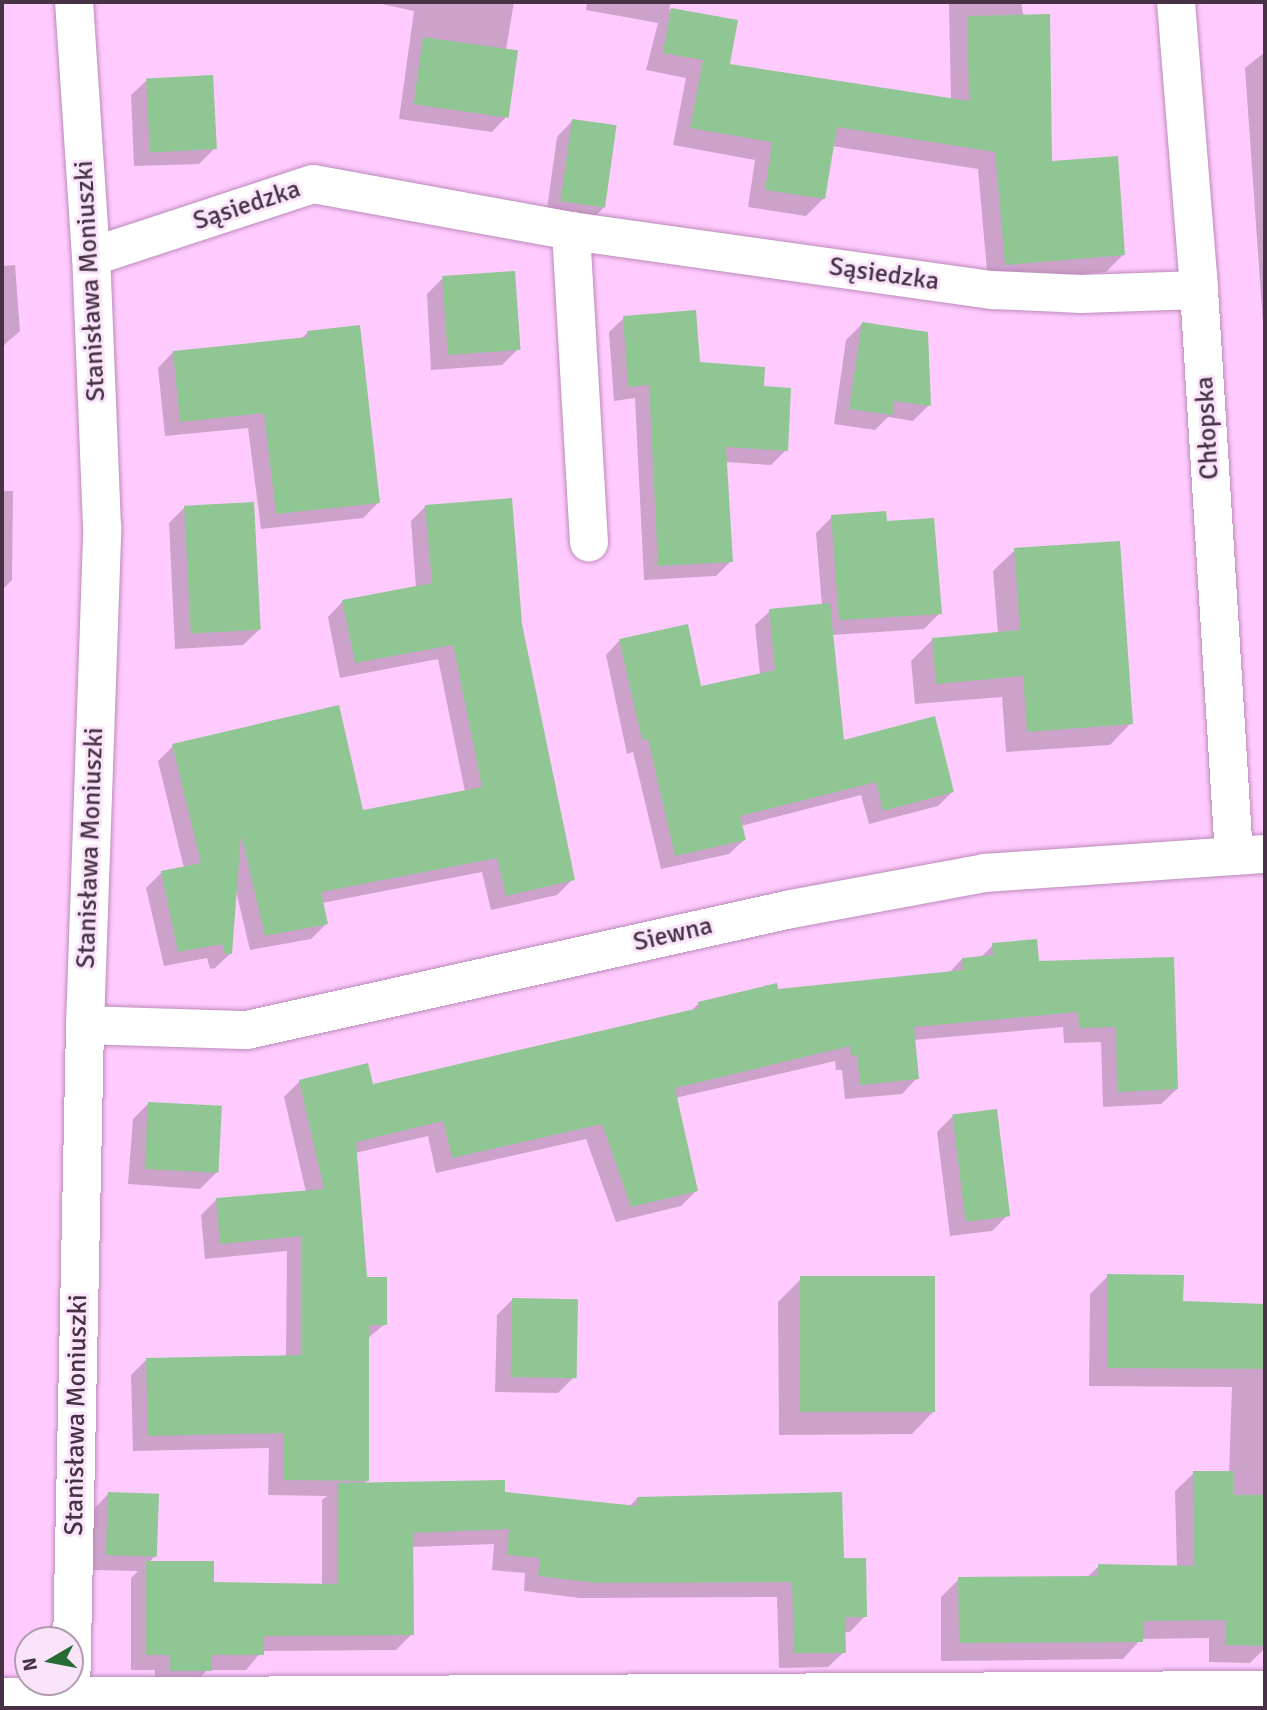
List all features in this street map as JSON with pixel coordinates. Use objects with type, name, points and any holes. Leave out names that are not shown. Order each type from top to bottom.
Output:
[{"type":"street","name":"Stanisława Moniuszki","points":[[72,1626],[85,1026],[102,527],[91,257],[74,2]]},
{"type":"street","name":"Chłopska","points":[[1176,2],[1250,855]]},
{"type":"street","name":"Sąsiedzka","points":[[91,257],[313,184],[571,231],[993,290],[1081,295],[1199,290]]},
{"type":"street","points":[[571,231],[589,542]]},
{"type":"street","name":"Siewna","points":[[85,1026],[176,1031],[247,1030],[791,909],[985,873],[1250,855]]},
{"type":"street","points":[[84,1695],[1250,1696]]},
{"type":"street","points":[[2,1697],[36,1696]]},
{"type":"building","points":[[671,8],[738,20],[730,64],[969,101],[967,16],[1050,14],[1052,161],[1118,156],[1125,255],[1005,265],[995,152],[837,127],[825,199],[765,190],[772,142],[690,128],[703,60],[663,53]]},
{"type":"building","points":[[423,37],[518,50],[509,118],[414,104]]},
{"type":"building","points":[[213,75],[217,149],[150,152],[146,79]]},
{"type":"building","points":[[572,119],[617,125],[605,207],[560,201]]},
{"type":"building","points":[[515,271],[521,350],[448,355],[442,276]]},
{"type":"building","points":[[696,310],[700,362],[765,367],[764,386],[791,388],[788,451],[726,447],[733,562],[658,566],[649,385],[628,387],[623,316]]},
{"type":"building","points":[[862,322],[928,332],[931,406],[894,401],[893,415],[849,409]]},
{"type":"building","points":[[360,325],[380,503],[276,514],[264,413],[180,422],[173,351],[308,337],[307,331]]},
{"type":"building","points":[[512,498],[522,624],[575,880],[506,896],[497,858],[321,892],[328,924],[265,936],[241,834],[232,954],[225,954],[222,944],[178,952],[161,871],[201,863],[172,744],[339,705],[363,810],[482,787],[453,645],[355,663],[342,600],[432,583],[425,505]]},
{"type":"building","points":[[254,502],[261,630],[191,633],[184,506]]},
{"type":"building","points":[[886,511],[887,521],[934,518],[942,614],[839,620],[831,515]]},
{"type":"building","points":[[1120,541],[1133,724],[1027,732],[1023,676],[936,684],[932,638],[1020,630],[1014,548]]},
{"type":"building","points":[[830,603],[844,740],[935,716],[954,792],[883,811],[876,782],[740,816],[746,840],[675,856],[648,739],[642,740],[619,639],[688,624],[701,686],[775,670],[769,609]]},
{"type":"building","points":[[1037,939],[1039,961],[1174,957],[1178,1089],[1117,1092],[1116,1027],[1079,1028],[1078,1012],[914,1027],[919,1079],[860,1085],[857,1055],[851,1056],[850,1046],[675,1088],[698,1191],[631,1207],[602,1124],[452,1158],[443,1121],[356,1142],[367,1277],[387,1277],[387,1325],[369,1325],[369,1481],[283,1480],[283,1433],[148,1436],[146,1358],[301,1355],[302,1236],[220,1244],[216,1198],[324,1189],[299,1080],[368,1063],[373,1084],[699,1008],[698,1002],[777,983],[778,989],[963,970],[962,958],[993,955],[992,943]]},
{"type":"building","points":[[148,1102],[222,1106],[218,1173],[144,1169]]},
{"type":"building","points":[[997,1109],[1010,1216],[965,1222],[952,1114]]},
{"type":"building","points":[[1107,1274],[1184,1275],[1183,1301],[1265,1304],[1265,1369],[1107,1368]]},
{"type":"building","points":[[800,1276],[935,1276],[935,1412],[800,1412]]},
{"type":"building","points":[[512,1298],[578,1299],[577,1378],[511,1377]]},
{"type":"building","points":[[1193,1471],[1233,1471],[1233,1495],[1265,1495],[1265,1646],[1226,1645],[1226,1620],[1143,1621],[1143,1642],[959,1643],[958,1577],[1098,1576],[1098,1564],[1194,1566]]},
{"type":"building","points":[[505,1480],[505,1492],[637,1506],[637,1497],[842,1492],[844,1558],[866,1558],[867,1617],[845,1617],[846,1653],[794,1653],[792,1582],[597,1583],[538,1576],[540,1558],[507,1555],[509,1529],[413,1533],[414,1635],[264,1636],[264,1655],[212,1655],[212,1671],[170,1671],[170,1655],[146,1655],[146,1561],[214,1561],[214,1582],[337,1584],[337,1483]]},
{"type":"building","points":[[108,1492],[159,1494],[157,1557],[106,1555]]}]
